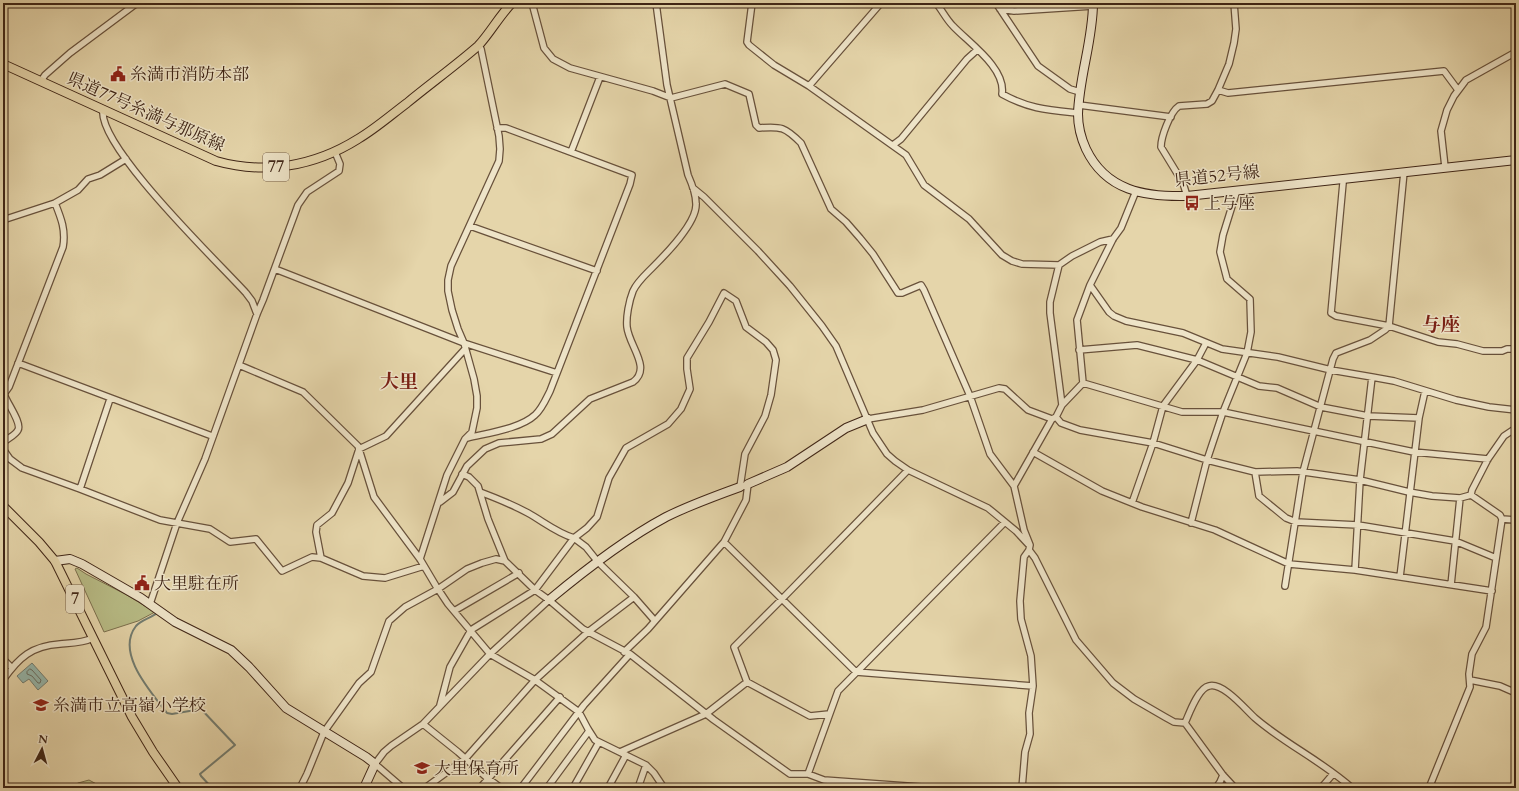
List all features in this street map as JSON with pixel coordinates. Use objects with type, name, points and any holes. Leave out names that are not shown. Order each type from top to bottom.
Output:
[{"type":"main road","name":"県道77号糸満与那原線","points":[[3,64],[206,157],[234,165],[260,168],[284,167],[336,152],[367,133],[478,46],[512,3]]},
{"type":"main road","name":"7","points":[[3,506],[39,542],[55,561],[138,728],[152,752],[178,788]]},
{"type":"street","points":[[41,81],[45,74],[70,53],[137,3]]},
{"type":"street","points":[[532,3],[542,43],[548,54],[559,63],[570,68],[653,91],[671,98],[725,84],[749,94],[756,126],[760,128],[777,127],[788,132],[801,143],[831,209],[846,222],[873,254],[898,293],[902,293],[921,285],[970,396],[990,454],[1014,486],[1024,530],[1030,547],[1076,640],[1109,678],[1134,699],[1174,722],[1185,724],[1223,775],[1235,788]]},
{"type":"street","points":[[440,502],[453,492],[467,466],[476,456],[492,445],[541,439],[552,434],[590,399],[627,385],[638,378],[641,371],[640,363],[627,327],[631,297],[638,282],[663,257],[692,223],[696,212],[693,188],[688,175],[667,85],[656,3]]},
{"type":"street","points":[[752,3],[747,42],[749,45],[784,72],[809,86],[906,155],[924,185],[969,219],[1002,254],[1012,261],[1022,264],[1059,265],[1072,256],[1100,242],[1113,239]]},
{"type":"street","points":[[809,86],[881,3]]},
{"type":"street","points":[[936,3],[951,24],[988,61],[1003,87],[1002,94],[1021,104],[1041,110],[1079,109],[1171,117]]},
{"type":"street","points":[[996,3],[1038,66],[1070,89],[1080,92]]},
{"type":"street","points":[[1186,196],[1183,183],[1161,147],[1162,139],[1171,117],[1179,106],[1207,104],[1212,101],[1218,90],[1230,59],[1234,43],[1236,29],[1234,3]]},
{"type":"street","points":[[1000,9],[1014,11],[1093,4]]},
{"type":"street","name":"県道52号線","points":[[1093,4],[1092,25],[1080,92],[1079,109],[1082,138],[1094,163],[1107,177],[1122,186],[1136,191],[1168,196],[1186,196],[1516,160]]},
{"type":"street","points":[[420,559],[422,548],[440,502],[447,475],[465,439],[472,432],[477,401],[476,388],[465,346],[452,310],[448,285],[451,266],[499,160],[500,149],[498,128],[481,49],[478,46]]},
{"type":"street","points":[[893,145],[901,139],[967,59],[977,50]]},
{"type":"street","points":[[1445,167],[1441,131],[1447,110],[1454,96],[1466,80],[1516,52]]},
{"type":"street","points":[[1218,90],[1228,93],[1444,71],[1458,90]]},
{"type":"street","points":[[571,152],[600,77]]},
{"type":"street","points":[[104,110],[104,122],[107,130],[126,159],[159,199],[246,293],[257,314]]},
{"type":"street","points":[[465,439],[508,428],[526,421],[536,415],[543,405],[557,373],[632,175],[506,128],[498,128]]},
{"type":"street","points":[[150,604],[177,523],[205,459],[212,436],[298,205],[307,192],[339,170],[340,164],[336,152]]},
{"type":"street","points":[[3,220],[55,203],[78,190],[88,179],[100,175],[126,159]]},
{"type":"street","points":[[1285,586],[1304,472],[1333,359],[1336,353],[1370,340],[1389,326],[1404,172]]},
{"type":"street","points":[[1342,179],[1343,183],[1331,313],[1336,316],[1389,326],[1438,342],[1457,344],[1483,351],[1516,349]]},
{"type":"street","points":[[693,188],[758,251],[790,286],[822,326],[836,346],[873,433],[887,454],[908,470],[988,508],[1016,531],[1030,547]]},
{"type":"street","points":[[1191,523],[1207,460],[1223,412],[1247,353],[1251,332],[1250,299],[1227,280],[1220,252],[1223,235],[1237,190]]},
{"type":"street","points":[[1083,383],[1077,320],[1090,285],[1113,239],[1121,228],[1136,191]]},
{"type":"street","points":[[3,443],[14,434],[19,427],[4,394],[18,363],[63,247],[65,237],[64,229],[55,203]]},
{"type":"street","points":[[470,226],[596,271]]},
{"type":"street","points":[[1059,265],[1050,302],[1050,312],[1062,405]]},
{"type":"street","points":[[275,269],[465,346],[557,373]]},
{"type":"street","points":[[1090,285],[1109,312],[1126,321],[1183,333],[1222,349],[1278,357],[1331,370],[1394,381],[1424,391],[1467,402],[1516,410]]},
{"type":"street","points":[[440,705],[450,667],[471,630],[535,590],[574,538],[587,528],[597,517],[609,478],[626,448],[668,424],[681,410],[690,389],[687,358],[724,294],[736,301],[746,327],[773,350],[776,360],[771,395],[765,416],[745,454],[740,487]]},
{"type":"street","points":[[1132,503],[1153,443],[1163,406],[1197,360],[1206,343]]},
{"type":"street","points":[[321,558],[316,532],[317,525],[332,513],[348,483],[359,449],[386,436],[465,346]]},
{"type":"street","points":[[1079,350],[1137,346],[1197,360],[1259,386],[1277,388],[1321,406],[1368,416],[1419,418]]},
{"type":"street","points":[[18,363],[110,399],[212,436]]},
{"type":"street","points":[[239,365],[303,392],[358,446],[374,497],[420,559],[438,589],[454,611],[490,654],[535,680],[580,712],[595,740],[646,765],[654,773],[664,788]]},
{"type":"street","points":[[1355,570],[1360,480],[1372,377]]},
{"type":"street","points":[[1014,486],[1062,405],[1083,383]]},
{"type":"street","points":[[1083,383],[1182,412],[1223,412],[1414,452],[1488,459]]},
{"type":"street","points":[[364,788],[375,764],[384,752],[423,724],[490,654],[549,600],[598,562],[665,517],[787,467],[846,428],[868,419],[946,405],[970,396],[999,388],[1005,389],[1028,410],[1054,418],[1061,423],[1080,430],[1153,443],[1207,460],[1255,472],[1297,471],[1360,480],[1409,492],[1460,498],[1471,495],[1500,515],[1502,519],[1486,627],[1472,654],[1469,674],[1470,687],[1429,788]]},
{"type":"street","points":[[1400,577],[1414,452],[1424,391]]},
{"type":"street","points":[[80,489],[110,399]]},
{"type":"street","points":[[1471,495],[1472,490],[1488,459],[1504,436],[1516,428]]},
{"type":"street","points":[[3,449],[10,459],[18,466],[160,520],[210,529],[230,542],[256,539],[282,571],[312,557],[321,558],[363,576],[384,578],[424,566]]},
{"type":"street","points":[[1033,452],[1102,491],[1132,503],[1215,530],[1289,564],[1355,570],[1492,591]]},
{"type":"street","points":[[829,714],[810,716],[747,682],[734,647],[908,470]]},
{"type":"street","points":[[1255,472],[1259,496],[1286,518],[1296,522],[1358,525],[1455,541],[1496,558]]},
{"type":"street","points":[[462,474],[469,477],[478,486],[488,518],[505,561]]},
{"type":"street","points":[[521,788],[627,653],[724,542],[746,500],[748,484]]},
{"type":"street","points":[[480,492],[529,514],[563,535],[574,538],[586,547],[598,562],[634,597],[655,621]]},
{"type":"street","points":[[1451,585],[1460,498]]},
{"type":"street","points":[[1502,519],[1516,520]]},
{"type":"street","points":[[808,774],[838,691],[1005,522]]},
{"type":"street","points":[[724,542],[856,672],[1033,686]]},
{"type":"street","points":[[1022,788],[1025,752],[1030,734],[1029,713],[1033,686],[1031,656],[1021,619],[1020,600],[1024,557],[1030,547]]},
{"type":"street","points":[[300,788],[324,732],[359,683],[370,672],[389,621],[405,608],[438,589],[467,569],[482,562],[496,558],[505,561],[535,590],[549,600],[582,629],[627,653],[706,714],[790,774],[808,774],[824,780],[936,788]]},
{"type":"street","points":[[55,561],[70,559],[82,564],[150,604],[175,622],[231,650],[249,667],[286,708],[366,757],[403,788]]},
{"type":"street","points":[[454,611],[519,573]]},
{"type":"street","points":[[425,788],[465,759],[535,680],[588,632],[634,597]]},
{"type":"street","points":[[3,680],[12,668],[27,653],[39,647],[84,642],[93,638]]},
{"type":"street","points":[[3,659],[12,668]]},
{"type":"street","points":[[1470,680],[1500,686],[1516,693]]},
{"type":"street","points":[[620,752],[706,714],[747,682]]},
{"type":"street","points":[[1185,724],[1190,710],[1204,688],[1210,685],[1216,686],[1229,693],[1263,725],[1352,788]]},
{"type":"street","points":[[480,788],[560,697]]},
{"type":"street","points":[[423,724],[501,788]]},
{"type":"street","points":[[547,788],[589,731]]},
{"type":"street","points":[[573,788],[599,742]]},
{"type":"street","points":[[608,788],[626,755]]},
{"type":"street","points":[[638,788],[646,765]]},
{"type":"street","points":[[1321,788],[1333,774]]},
{"type":"street","points":[[1216,788],[1223,775]]},
{"type":"green space","points":[[77,568],[155,612],[138,621],[104,632],[75,569]]},
{"type":"green space","points":[[89,780],[104,788],[70,788],[78,783]]},
{"type":"water","points":[[32,663],[48,681],[38,690],[29,679],[23,683],[17,676]]},
{"type":"waterway","points":[[157,613],[136,626],[131,637],[130,648],[132,660],[152,694],[167,713],[172,714],[201,709],[235,745],[200,774],[212,788]]},
{"type":"place","name":"糸満市消防本部","points":[[118,74]]},
{"type":"place","name":"上与座","points":[[1192,203]]},
{"type":"place","name":"大里駐在所","points":[[142,583]]},
{"type":"place","name":"糸満市立高嶺小学校","points":[[41,705]]},
{"type":"place","name":"大里保育所","points":[[422,768]]},
{"type":"district","name":"与座","points":[[1441,325]]},
{"type":"district","name":"大里","points":[[399,382]]}]
